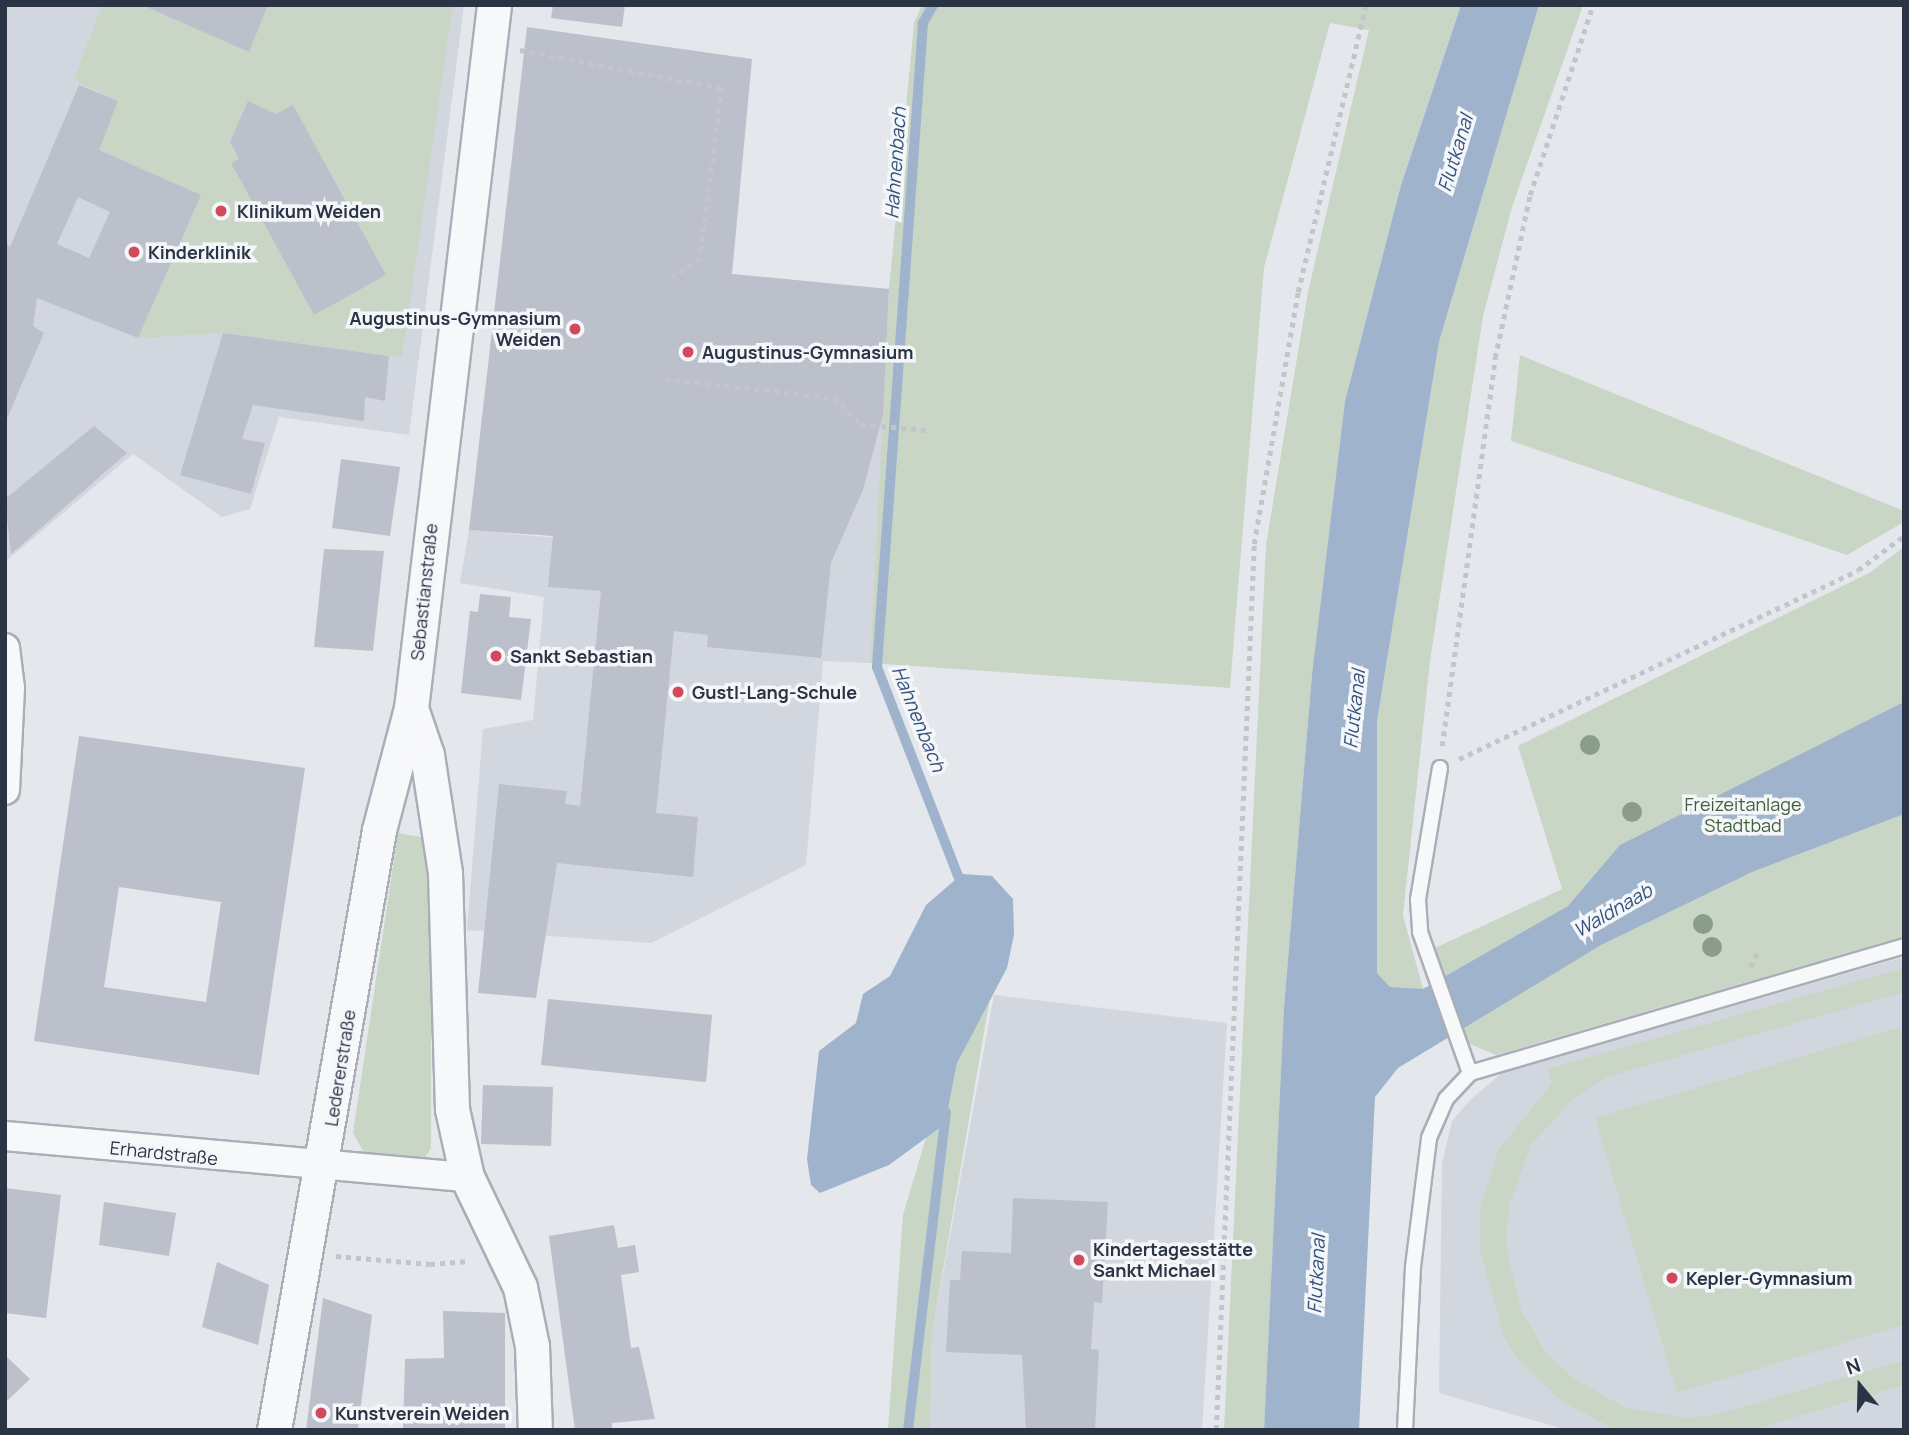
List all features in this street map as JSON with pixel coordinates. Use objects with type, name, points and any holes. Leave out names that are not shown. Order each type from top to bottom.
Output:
[{"type":"street","name":"Sebastianstraße","points":[[494,5],[411,708],[427,755],[445,873],[452,1110],[467,1177],[520,1287],[532,1346],[534,1430]]},
{"type":"street","points":[[5,648],[10,688],[5,790]]},
{"type":"street","name":"Ledererstraße","points":[[274,1430],[323,1169],[379,830],[411,708]]},
{"type":"street","name":"Erhardstraße","points":[[5,1136],[323,1169]]},
{"type":"street","points":[[323,1169],[467,1177]]},
{"type":"lane","points":[[1440,768],[1418,900],[1420,932],[1470,1073]]},
{"type":"lane","points":[[1405,1430],[1413,1268],[1429,1138],[1446,1099],[1470,1073],[1904,946]]},
{"type":"path","points":[[1216,1430],[1254,544],[1298,292],[1366,5]]},
{"type":"path","points":[[1440,768],[1495,358],[1530,195],[1593,5]]},
{"type":"path","points":[[488,44],[722,88],[700,258],[672,278]]},
{"type":"path","points":[[665,379],[834,398],[861,424],[926,430]]},
{"type":"path","points":[[1440,768],[1858,570],[1904,536]]},
{"type":"path","points":[[308,1253],[430,1264],[506,1257]]},
{"type":"shaded area","name":"Klinikum Weiden","points":[[5,5],[464,5],[409,435],[279,417],[250,509],[222,517],[133,454],[5,562]]},
{"type":"shaded area","name":"Gustl-Lang-Schule","points":[[883,415],[870,663],[823,661],[806,865],[651,943],[467,930],[483,729],[533,720],[544,597],[460,583],[469,530],[831,563],[863,490]]},
{"type":"shaded area","name":"Kepler-Gymnasium","points":[[1904,957],[1904,1430],[1567,1430],[1439,1393],[1442,1164],[1452,1121],[1470,1100],[1502,1073]]},
{"type":"shaded area","name":"Kindertagesstätte Sankt Michael","points":[[994,995],[1227,1023],[1202,1430],[930,1430],[932,1334]]},
{"type":"green space","points":[[102,5],[142,5],[249,52],[268,5],[453,5],[402,357],[223,333],[138,338],[201,195],[99,150],[118,101],[74,80]],"holes":[[[248,101],[276,114],[293,105],[386,275],[314,314],[231,164],[239,159],[230,142]]]},
{"type":"green space","points":[[922,5],[1461,5],[1401,185],[1345,401],[1312,674],[1284,1007],[1264,1430],[1224,1430],[1266,545],[1308,292],[1369,30],[1330,23],[1264,268],[1230,688],[870,663],[889,289],[914,23]]},
{"type":"green space","points":[[1539,5],[1583,5],[1512,207],[1483,316],[1430,661],[1403,915],[1423,989],[1409,992],[1390,987],[1377,973],[1377,721],[1439,342]]},
{"type":"green space","points":[[1520,355],[1904,511],[1904,522],[1847,555],[1511,441]]},
{"type":"green space","name":"Freizeitanlage Stadtbad","points":[[1904,547],[1904,936],[1496,1055],[1470,1044],[1435,948],[1562,889],[1518,746],[1869,573]]},
{"type":"green space","points":[[398,833],[431,839],[431,1148],[422,1163],[387,1163],[365,1154],[353,1133]]},
{"type":"green space","points":[[1904,968],[1904,992],[1607,1077],[1573,1099],[1531,1145],[1509,1206],[1506,1245],[1521,1310],[1546,1353],[1573,1378],[1624,1407],[1687,1418],[1715,1415],[1904,1360],[1904,1385],[1752,1430],[1616,1430],[1561,1401],[1518,1359],[1504,1336],[1480,1251],[1480,1210],[1498,1151],[1552,1083],[1547,1069]]},
{"type":"green space","points":[[991,992],[932,1334],[930,1430],[888,1430],[903,1215],[926,1138],[945,1124],[957,1063]]},
{"type":"green space","points":[[1904,1026],[1904,1325],[1677,1393],[1595,1118]]},
{"type":"water","points":[[1461,5],[1539,5],[1439,342],[1377,721],[1377,973],[1390,987],[1423,989],[1568,906],[1620,845],[1904,702],[1904,814],[1752,872],[1601,945],[1398,1068],[1375,1097],[1359,1430],[1264,1430],[1284,1007],[1312,674],[1345,401],[1401,185]]},
{"type":"water","points":[[962,874],[992,876],[1013,899],[1014,935],[1007,968],[957,1063],[945,1124],[889,1165],[820,1193],[811,1185],[807,1159],[819,1051],[856,1023],[863,994],[890,976],[926,905]]},
{"type":"building","points":[[142,5],[268,5],[249,52]]},
{"type":"building","points":[[553,5],[625,5],[622,27],[551,18]]},
{"type":"building","name":"Augustinus-Gymnasium","points":[[527,27],[752,59],[732,274],[889,289],[883,415],[863,490],[831,563],[821,658],[707,647],[708,635],[674,631],[656,813],[698,817],[693,877],[557,863],[536,998],[478,993],[499,784],[567,791],[565,804],[580,806],[601,591],[548,587],[553,536],[469,530]]},
{"type":"building","name":"Kinderklinik","points":[[79,85],[118,101],[99,150],[201,195],[138,338],[37,298],[33,326],[44,333],[5,423],[5,243],[10,247]],"holes":[[[78,197],[110,212],[89,258],[57,244]]]},
{"type":"building","points":[[248,101],[276,114],[293,105],[386,275],[314,315],[231,163],[239,159],[230,142]]},
{"type":"building","points":[[223,333],[389,356],[385,401],[365,397],[364,421],[253,405],[242,439],[265,443],[251,494],[180,475]]},
{"type":"building","points":[[94,426],[127,453],[11,554],[5,499]]},
{"type":"building","points":[[341,459],[400,467],[390,536],[332,528]]},
{"type":"building","points":[[324,549],[384,551],[373,651],[314,647]]},
{"type":"building","name":"Sankt Sebastian","points":[[480,594],[511,597],[509,617],[531,619],[521,700],[461,693],[470,611],[478,612]]},
{"type":"building","points":[[79,736],[305,768],[259,1075],[34,1041]],"holes":[[[119,887],[221,902],[206,1002],[104,987]]]},
{"type":"building","points":[[548,999],[712,1015],[706,1082],[541,1065]]},
{"type":"building","points":[[483,1085],[553,1087],[551,1146],[481,1144]]},
{"type":"building","points":[[5,1188],[61,1195],[46,1318],[5,1313]]},
{"type":"building","points":[[1013,1198],[1108,1202],[1102,1303],[1094,1302],[1091,1349],[1099,1350],[1095,1430],[1026,1430],[1022,1355],[946,1352],[950,1280],[960,1280],[962,1251],[1011,1253]]},
{"type":"building","points":[[104,1202],[176,1213],[169,1256],[99,1245]]},
{"type":"building","points":[[614,1225],[618,1248],[635,1245],[639,1272],[621,1275],[631,1348],[639,1347],[655,1419],[612,1423],[612,1430],[575,1430],[549,1236]]},
{"type":"building","points":[[217,1262],[269,1285],[258,1345],[202,1327]]},
{"type":"building","points":[[323,1298],[372,1315],[358,1430],[306,1430]]},
{"type":"building","points":[[443,1311],[505,1313],[505,1430],[403,1430],[405,1359],[444,1358]]},
{"type":"building","points":[[5,1355],[30,1379],[8,1400],[5,1398]]},
{"type":"waterway","name":"Hahnenbach","points":[[933,5],[923,23],[877,667],[961,884]]},
{"type":"waterway","name":"Hahnenbach","points":[[908,1430],[946,1112]]},
{"type":"place","name":"Klinikum Weiden","points":[[221,211]]},
{"type":"place","name":"Kinderklinik","points":[[134,252]]},
{"type":"place","name":"Augustinus-Gymnasium Weiden","points":[[575,329]]},
{"type":"place","name":"Augustinus-Gymnasium","points":[[688,352]]},
{"type":"place","name":"Sankt Sebastian","points":[[496,656]]},
{"type":"place","name":"Gustl-Lang-Schule","points":[[678,692]]},
{"type":"place","name":"Kindertagesstätte Sankt Michael","points":[[1079,1260]]},
{"type":"place","name":"Kepler-Gymnasium","points":[[1672,1278]]},
{"type":"place","name":"Kunstverein Weiden","points":[[321,1413]]},
{"type":"water label","name":"Flutkanal","points":[[1456,153]]},
{"type":"water label","name":"Flutkanal","points":[[1355,709]]},
{"type":"water label","name":"Waldnaab","points":[[1613,911]]},
{"type":"water label","name":"Flutkanal","points":[[1317,1274]]}]
